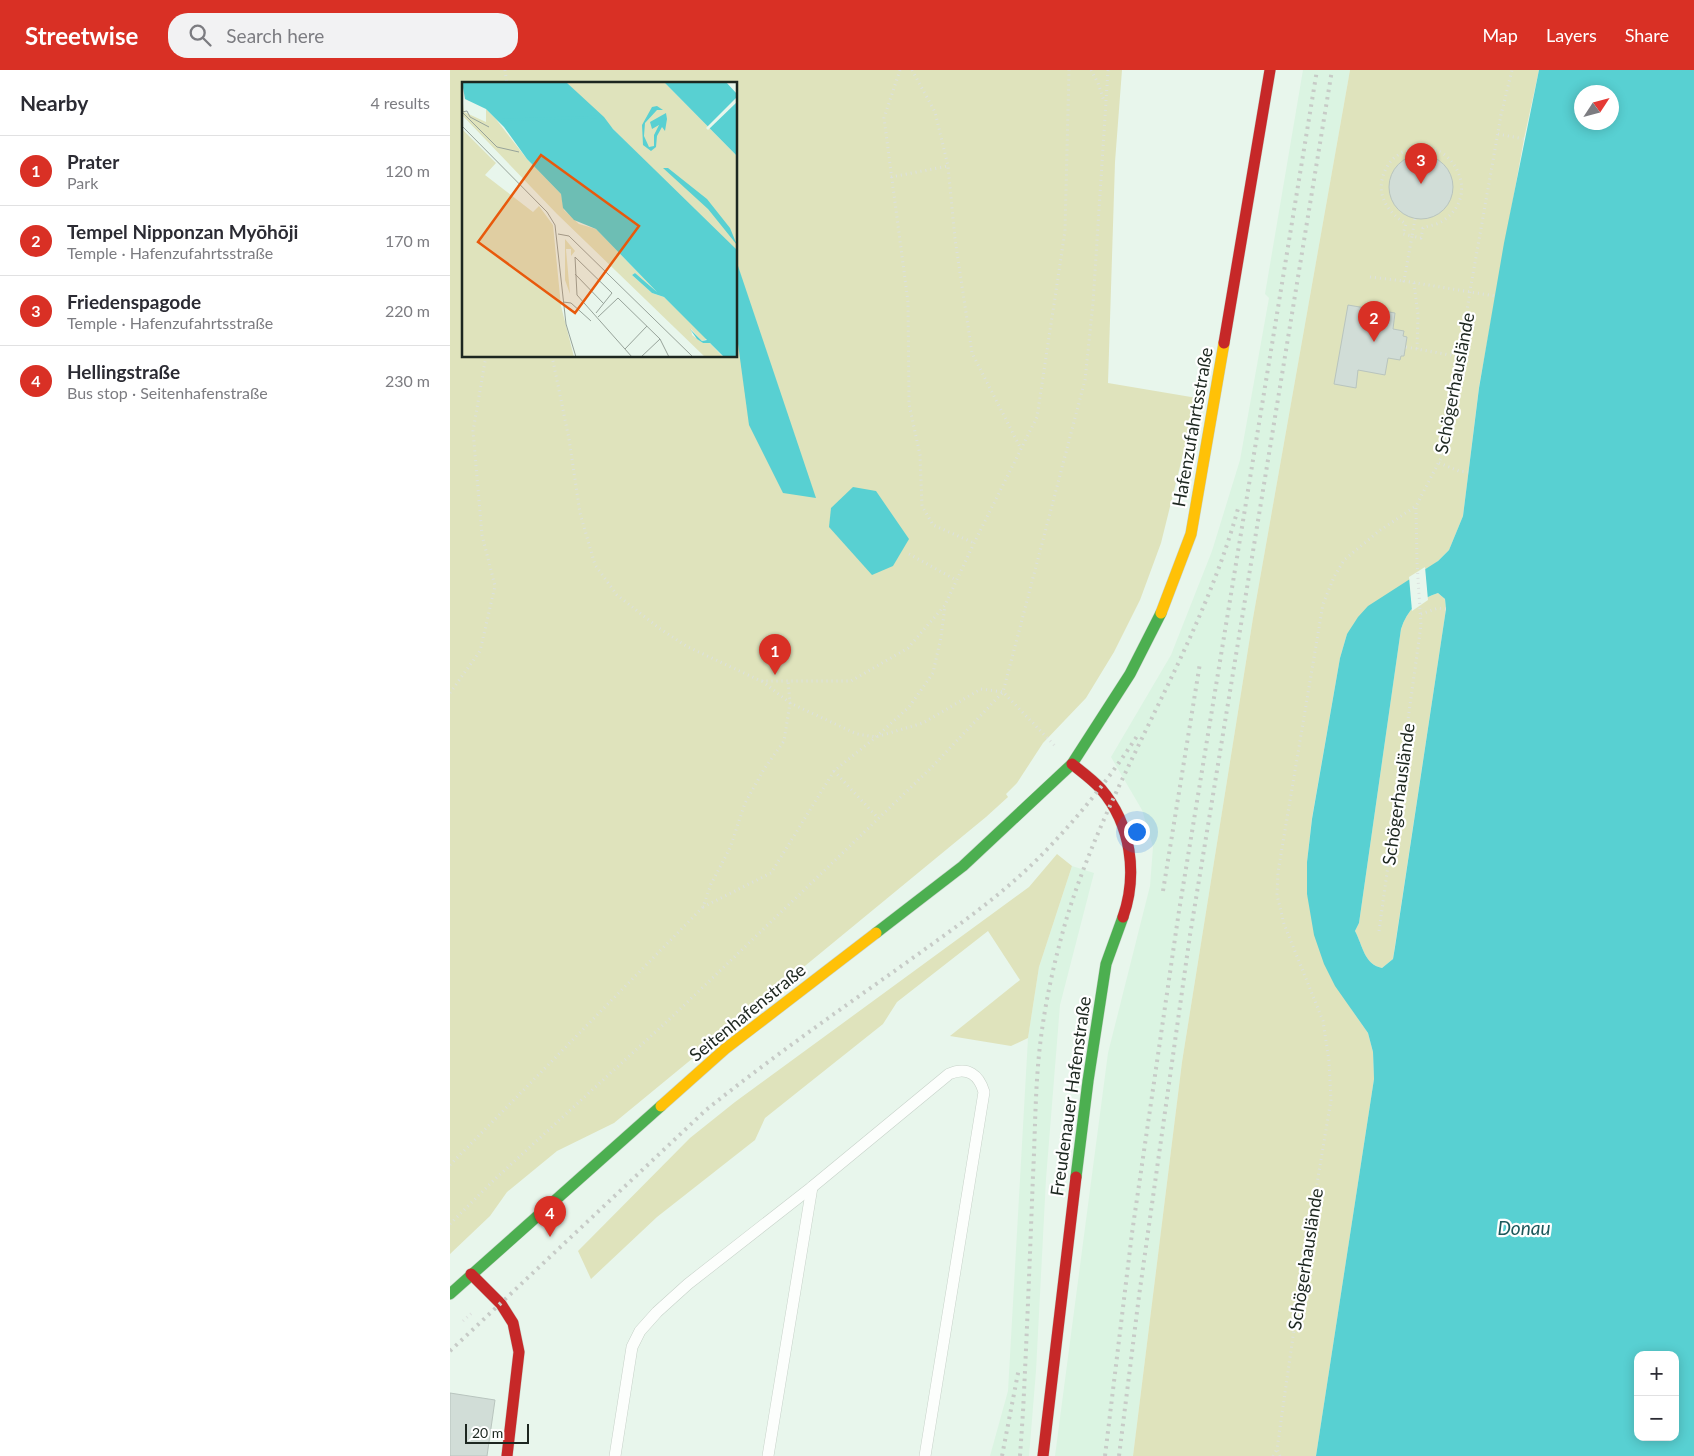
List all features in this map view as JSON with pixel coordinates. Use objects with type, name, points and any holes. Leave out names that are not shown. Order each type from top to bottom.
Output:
[{"type":"main road","name":"Hafenzufahrtsstraße","points":[[1072,764],[1130,674],[1158,623],[1191,534],[1270,70]]},
{"type":"main road","name":"Seitenhafenstraße","points":[[450,1294],[725,1049],[964,866],[1072,764]]},
{"type":"main road","name":"Freudenauer Hafenstraße","points":[[1042,1456],[1088,1081],[1106,964],[1125,911],[1131,882],[1129,847],[1121,819],[1100,788],[1072,764]]},
{"type":"main road","points":[[471,1274],[501,1304],[513,1323],[519,1352],[508,1456]]},
{"type":"lane","points":[[615,1456],[632,1346],[640,1331],[657,1312],[688,1284],[812,1187],[949,1074],[958,1070],[968,1072],[981,1082],[984,1092],[926,1456]]},
{"type":"lane","points":[[768,1456],[812,1187]]},
{"type":"path","points":[[900,70],[884,118],[908,302],[909,404],[920,455],[922,506],[934,525],[974,542]]},
{"type":"path","points":[[912,70],[935,112],[948,166],[955,239],[972,353],[1021,449]]},
{"type":"path","points":[[450,1165],[703,907],[771,872],[834,771],[909,707],[933,673],[941,637],[945,605],[974,542],[1037,417],[1065,231],[1069,70]]},
{"type":"path","points":[[1090,70],[1098,83],[1104,104]]},
{"type":"path","points":[[450,1224],[494,1180],[675,1014],[931,768],[1003,692],[1085,380],[1093,303],[1104,104],[1108,70]]},
{"type":"path","name":"Schögerhauslände","points":[[1379,931],[1422,625],[1417,563],[1416,506],[1438,462],[1449,426],[1470,291],[1498,134],[1512,70]]},
{"type":"path","points":[[1498,134],[1524,140]]},
{"type":"path","points":[[1415,147],[1426,147],[1437,150],[1449,157],[1457,168],[1462,190],[1454,211],[1444,220],[1423,228],[1421,238],[1412,236],[1404,234],[1406,224],[1393,216],[1385,205],[1381,182],[1384,172],[1395,156],[1415,147]]},
{"type":"path","points":[[891,177],[948,166]]},
{"type":"path","points":[[1404,282],[1415,219]]},
{"type":"path","points":[[1370,276],[1495,296]]},
{"type":"path","points":[[1414,283],[1418,315],[1417,350]]},
{"type":"path","points":[[1406,347],[1461,357]]},
{"type":"path","points":[[450,693],[480,650],[494,586],[482,535],[473,431],[486,358]]},
{"type":"path","points":[[552,358],[569,439],[580,513],[594,565],[617,595],[659,628],[686,646],[762,681],[790,704],[857,734],[876,737],[923,723],[981,689],[1003,692],[1072,764]]},
{"type":"path","points":[[1438,462],[1468,472]]},
{"type":"path","name":"Schögerhauslände","points":[[1277,1449],[1302,1273],[1331,1100],[1329,1061],[1323,1021],[1284,924],[1278,894],[1278,872],[1323,604],[1334,577],[1344,560],[1379,531],[1416,506]]},
{"type":"path","points":[[909,554],[956,580]]},
{"type":"path","points":[[762,681],[851,681],[908,648],[945,605]]},
{"type":"path","points":[[1421,614],[1438,608],[1446,609]]},
{"type":"path","points":[[703,907],[711,884],[730,848],[745,803],[764,769],[784,741],[790,704],[788,680]]},
{"type":"path","points":[[834,771],[878,818]]},
{"type":"path","points":[[1272,1456],[1277,1449]]},
{"type":"path","points":[[1277,1449],[1280,1456]]},
{"type":"shaded area","points":[[450,70],[1122,70],[1115,162],[1108,383],[1197,398],[1161,543],[1140,600],[1114,652],[1086,698],[1043,743],[1017,783],[1006,794],[1008,797],[986,817],[614,1123],[557,1151],[507,1192],[490,1216],[450,1254]]},
{"type":"shaded area","points":[[1303,70],[1350,70],[1253,618],[1182,1062],[1133,1456],[1055,1456],[1108,1053],[1150,886],[1153,847],[1142,810],[1111,757],[1171,655],[1212,551],[1240,460],[1269,298],[1265,294]]},
{"type":"shaded area","points":[[1350,70],[1539,70],[1524,139],[1479,387],[1463,516],[1449,550],[1347,634],[1340,658],[1312,818],[1307,862],[1307,894],[1352,1010],[1368,1033],[1373,1052],[1374,1079],[1316,1456],[1133,1456],[1182,1062],[1253,618]]},
{"type":"shaded area","points":[[1438,593],[1445,599],[1446,609],[1393,959],[1382,968],[1371,963],[1355,931],[1359,923],[1401,629],[1410,611],[1415,606],[1425,598]]},
{"type":"shaded area","points":[[1057,854],[1072,866],[1039,967],[1028,1038],[1011,1046],[950,1036],[1020,980],[988,931],[897,1002],[883,1024],[765,1118],[755,1140],[657,1217],[591,1279],[578,1251],[690,1138],[735,1102],[1029,887]]},
{"type":"shaded area","points":[[1072,866],[1094,873],[1060,1005],[1046,1179],[1036,1371],[1029,1456],[990,1456],[1008,1391],[1028,1038],[1039,967]]},
{"type":"water","name":"Donau","points":[[1539,70],[1694,70],[1694,1456],[1316,1456],[1374,1079],[1373,1052],[1368,1033],[1335,986],[1324,964],[1314,935],[1307,894],[1307,862],[1312,819],[1340,658],[1347,634],[1368,606],[1438,561],[1449,550],[1463,516],[1479,388],[1504,243]],"holes":[[[1438,593],[1445,599],[1446,609],[1393,959],[1382,968],[1371,963],[1355,931],[1359,923],[1401,629],[1410,611],[1415,606],[1425,598]]]},
{"type":"water","points":[[738,266],[816,498],[783,493],[749,425],[738,344]]},
{"type":"water","points":[[853,487],[876,491],[909,539],[893,566],[872,575],[829,527],[831,508]]},
{"type":"pier","points":[[1425,567],[1428,600],[1412,611],[1409,577]]},
{"type":"building","points":[[1415,155],[1427,155],[1444,164],[1451,175],[1453,187],[1451,199],[1444,210],[1427,219],[1415,219],[1403,214],[1394,205],[1389,193],[1389,181],[1394,169],[1403,160]]},
{"type":"building","points":[[1348,305],[1395,313],[1393,329],[1404,331],[1403,336],[1407,337],[1404,356],[1401,356],[1400,360],[1388,358],[1385,375],[1358,370],[1356,388],[1334,384]]},
{"type":"building","points":[[450,1393],[495,1400],[487,1456],[450,1456]]},
{"type":"railway","points":[[1105,1456],[1132,1233],[1179,911],[1317,70]]},
{"type":"railway","points":[[1119,1456],[1139,1296],[1190,935],[1332,70]]},
{"type":"railway","points":[[1020,1456],[1037,1080],[1042,1028],[1057,953],[1085,864],[1130,762],[1202,610],[1222,558],[1239,505]]},
{"type":"railway","points":[[1163,891],[1200,663]]},
{"type":"railway","points":[[450,1351],[706,1110],[781,1052],[966,919],[1020,876],[1088,804],[1139,733]]},
{"type":"railway","points":[[1002,1456],[1019,1368]]},
{"type":"traffic: fast","points":[[876,933],[963,866],[1072,764],[1130,674],[1161,613]]},
{"type":"traffic: fast","points":[[1076,1177],[1088,1081],[1106,964],[1123,917]]},
{"type":"traffic: fast","points":[[450,1294],[661,1106]]},
{"type":"traffic: slow","points":[[1161,613],[1191,534],[1224,343]]},
{"type":"traffic: slow","points":[[661,1106],[725,1049],[876,933]]},
{"type":"traffic: jam","points":[[1224,343],[1270,70]]},
{"type":"traffic: jam","points":[[1072,764],[1101,789],[1111,803],[1125,834],[1131,867],[1128,901],[1123,917]]},
{"type":"traffic: jam","points":[[1043,1456],[1076,1177]]},
{"type":"traffic: jam","points":[[471,1274],[501,1304],[513,1323],[519,1352],[507,1456]]},
{"type":"place","name":"Friedenspagode","points":[[1421,184]]},
{"type":"place","name":"Tempel Nipponzan Myōhōji","points":[[1374,342]]},
{"type":"place","name":"Prater","points":[[775,675]]},
{"type":"place","name":"Hellingstraße","points":[[550,1237]]}]
